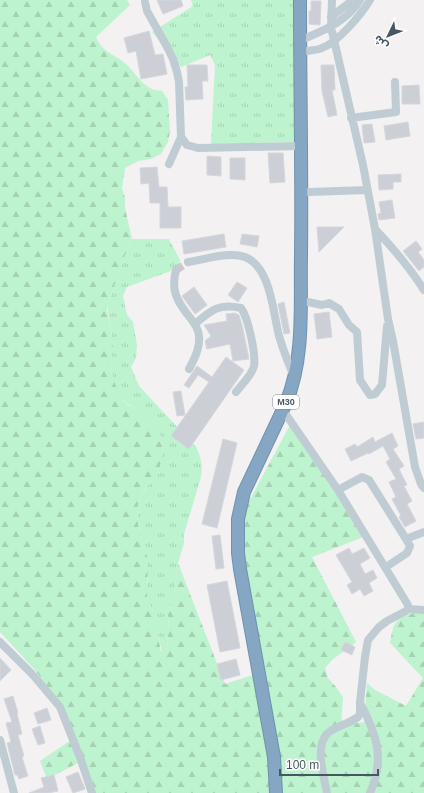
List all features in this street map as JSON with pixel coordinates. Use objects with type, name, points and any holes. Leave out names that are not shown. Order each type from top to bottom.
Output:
[{"type":"highway","name":"M30","points":[[276,793],[274,757],[240,569],[238,553],[238,524],[244,492],[251,474],[274,431],[292,388],[295,378],[300,338],[302,219],[300,0]]},
{"type":"highway","name":"M30","points":[[282,793],[281,767],[277,736],[249,582],[244,544],[246,513],[251,491],[261,465],[287,416],[300,382],[304,365],[307,339],[309,192],[306,0]]},
{"type":"street","points":[[332,0],[330,27],[375,229],[388,319],[394,341],[415,467],[424,488]]},
{"type":"street","points":[[331,17],[353,0]]},
{"type":"street","points":[[306,38],[339,22],[356,6],[360,0]]},
{"type":"street","points":[[307,51],[322,48],[334,40],[352,24],[370,0]]},
{"type":"street","points":[[145,2],[151,20],[161,33],[177,72],[181,137],[168,164]]},
{"type":"street","points":[[351,118],[396,112],[395,82]]},
{"type":"street","points":[[181,137],[187,145],[198,148],[301,146]]},
{"type":"street","points":[[309,192],[367,190]]},
{"type":"street","points":[[375,229],[390,244],[407,265],[424,290]]},
{"type":"street","points":[[188,262],[216,256],[236,255],[245,257],[252,261],[260,269],[270,293],[280,337],[295,378]]},
{"type":"street","points":[[176,270],[173,281],[176,296],[198,331],[197,352],[189,369]]},
{"type":"street","points":[[308,302],[322,304],[328,303],[334,306],[338,309],[349,325],[357,332],[360,380],[370,395],[375,394],[382,385],[388,319]]},
{"type":"street","points":[[195,324],[206,314],[222,306],[240,308],[245,313],[250,332],[254,365],[251,372],[236,392]]},
{"type":"street","points":[[287,416],[338,490],[386,567],[408,605],[408,609]]},
{"type":"street","points":[[338,490],[362,478],[369,480],[406,539],[410,546],[407,553],[386,567]]},
{"type":"street","points":[[406,539],[424,532]]},
{"type":"street","points":[[327,793],[321,752],[322,743],[328,734],[358,718],[360,713],[368,640],[379,627],[408,609],[424,610]]},
{"type":"street","points":[[0,642],[33,675],[60,707],[92,793]]},
{"type":"street","points":[[360,702],[377,743],[379,754],[378,768],[370,793]]},
{"type":"street","points":[[0,740],[14,793]]},
{"type":"green space","points":[[0,0],[127,0],[130,5],[96,37],[106,51],[123,62],[147,86],[162,91],[168,100],[170,131],[168,142],[161,154],[151,159],[138,161],[125,168],[122,188],[132,239],[125,255],[107,310],[113,343],[111,367],[115,384],[123,400],[127,404],[139,410],[159,432],[162,438],[162,458],[159,469],[150,484],[142,493],[137,510],[139,534],[146,550],[148,563],[147,597],[154,614],[161,652],[168,646],[168,614],[174,594],[178,563],[225,684],[262,672],[259,662],[239,520],[291,423],[366,536],[312,557],[356,642],[332,660],[325,668],[328,678],[343,697],[341,726],[364,722],[367,683],[375,690],[406,706],[423,678],[390,643],[391,636],[395,624],[401,618],[412,613],[424,612],[424,793],[90,793],[80,762],[47,779],[40,761],[74,738],[61,706],[35,670],[0,632]]},
{"type":"green space","points":[[191,0],[297,0],[298,142],[211,144],[215,65],[210,55],[181,67],[152,32],[193,6]]},
{"type":"green space","points":[[132,239],[169,239],[180,260],[176,269],[127,287],[123,296],[127,315],[133,322],[137,345],[136,358],[131,367],[139,386],[196,447],[200,456],[202,467],[201,477],[184,534],[184,543],[178,563],[174,594],[168,614],[168,646],[162,652],[152,609],[147,597],[148,580],[146,550],[139,534],[137,510],[142,493],[156,474],[162,451],[162,438],[118,393],[113,380],[111,366],[112,343],[108,304]]},
{"type":"building","points":[[157,0],[181,0],[183,6],[163,14]]},
{"type":"building","points":[[311,1],[321,1],[320,25],[309,24]]},
{"type":"building","points":[[149,31],[155,55],[163,54],[167,74],[141,79],[136,51],[128,53],[124,38]]},
{"type":"building","points":[[187,65],[207,65],[208,81],[202,81],[203,99],[186,100],[185,87],[188,87]]},
{"type":"building","points":[[321,65],[334,65],[335,90],[332,90],[337,115],[328,117],[322,91]]},
{"type":"building","points":[[419,85],[420,104],[402,104],[402,86]]},
{"type":"building","points":[[408,122],[410,136],[386,140],[384,126]]},
{"type":"building","points":[[372,124],[375,142],[364,143],[362,125]]},
{"type":"building","points":[[268,153],[283,153],[285,182],[270,183]]},
{"type":"building","points":[[207,156],[221,157],[221,176],[207,175]]},
{"type":"building","points":[[230,158],[245,158],[245,180],[230,179]]},
{"type":"building","points":[[157,167],[159,187],[167,187],[168,207],[181,207],[181,228],[160,228],[160,203],[150,203],[149,183],[141,184],[140,168]]},
{"type":"building","points":[[401,174],[401,182],[393,182],[393,189],[379,190],[378,175]]},
{"type":"building","points":[[392,200],[395,218],[379,220],[378,214],[381,213],[379,202]]},
{"type":"building","points":[[317,227],[344,227],[319,252]]},
{"type":"building","points":[[224,234],[226,247],[184,254],[182,241]]},
{"type":"building","points":[[242,234],[259,236],[257,247],[240,244]]},
{"type":"building","points":[[416,241],[422,249],[418,252],[424,260],[424,267],[419,271],[403,251]]},
{"type":"building","points":[[237,282],[247,288],[238,302],[228,295]]},
{"type":"building","points":[[194,287],[207,305],[195,314],[182,296]]},
{"type":"building","points":[[284,302],[290,333],[284,334],[278,304]]},
{"type":"building","points":[[329,312],[332,337],[317,339],[314,314]]},
{"type":"building","points":[[235,313],[239,315],[249,359],[233,361],[230,344],[207,349],[205,341],[211,336],[204,325],[227,321],[226,314]]},
{"type":"building","points":[[226,357],[244,370],[189,449],[171,436],[209,382],[198,375],[189,388],[184,385],[197,366],[212,377]]},
{"type":"building","points":[[181,391],[185,415],[177,416],[173,392]]},
{"type":"building","points":[[424,422],[424,438],[416,439],[413,424]]},
{"type":"building","points":[[392,433],[398,446],[393,449],[404,466],[399,469],[407,485],[404,486],[412,501],[407,504],[416,521],[405,527],[399,517],[401,516],[392,499],[396,497],[389,482],[396,479],[386,462],[390,459],[383,446],[369,454],[368,453],[351,461],[345,449],[355,444],[357,447],[373,437],[375,442]]},
{"type":"building","points":[[223,439],[237,443],[217,528],[202,524]]},
{"type":"building","points":[[220,535],[224,568],[216,569],[212,536]]},
{"type":"building","points":[[349,548],[352,554],[364,548],[370,558],[360,564],[365,574],[373,570],[377,578],[369,583],[373,591],[364,596],[360,589],[352,594],[347,585],[352,582],[336,555]]},
{"type":"building","points":[[227,581],[240,648],[220,652],[207,585]]},
{"type":"building","points":[[345,642],[355,647],[352,655],[341,650]]},
{"type":"building","points":[[0,658],[11,670],[0,681]]},
{"type":"building","points":[[236,659],[240,675],[221,680],[217,664]]},
{"type":"building","points":[[13,696],[22,734],[18,735],[24,756],[22,757],[28,776],[19,779],[17,775],[15,775],[7,743],[11,742],[6,723],[12,722],[4,699]]},
{"type":"building","points":[[47,708],[51,720],[38,724],[34,713]]},
{"type":"building","points":[[40,726],[45,743],[38,745],[32,729]]},
{"type":"building","points":[[78,772],[85,789],[73,793],[66,777]]},
{"type":"building","points":[[54,775],[58,791],[48,793],[29,793],[44,787],[41,778]]},
{"type":"tunnel","points":[[176,270],[188,262]]}]
